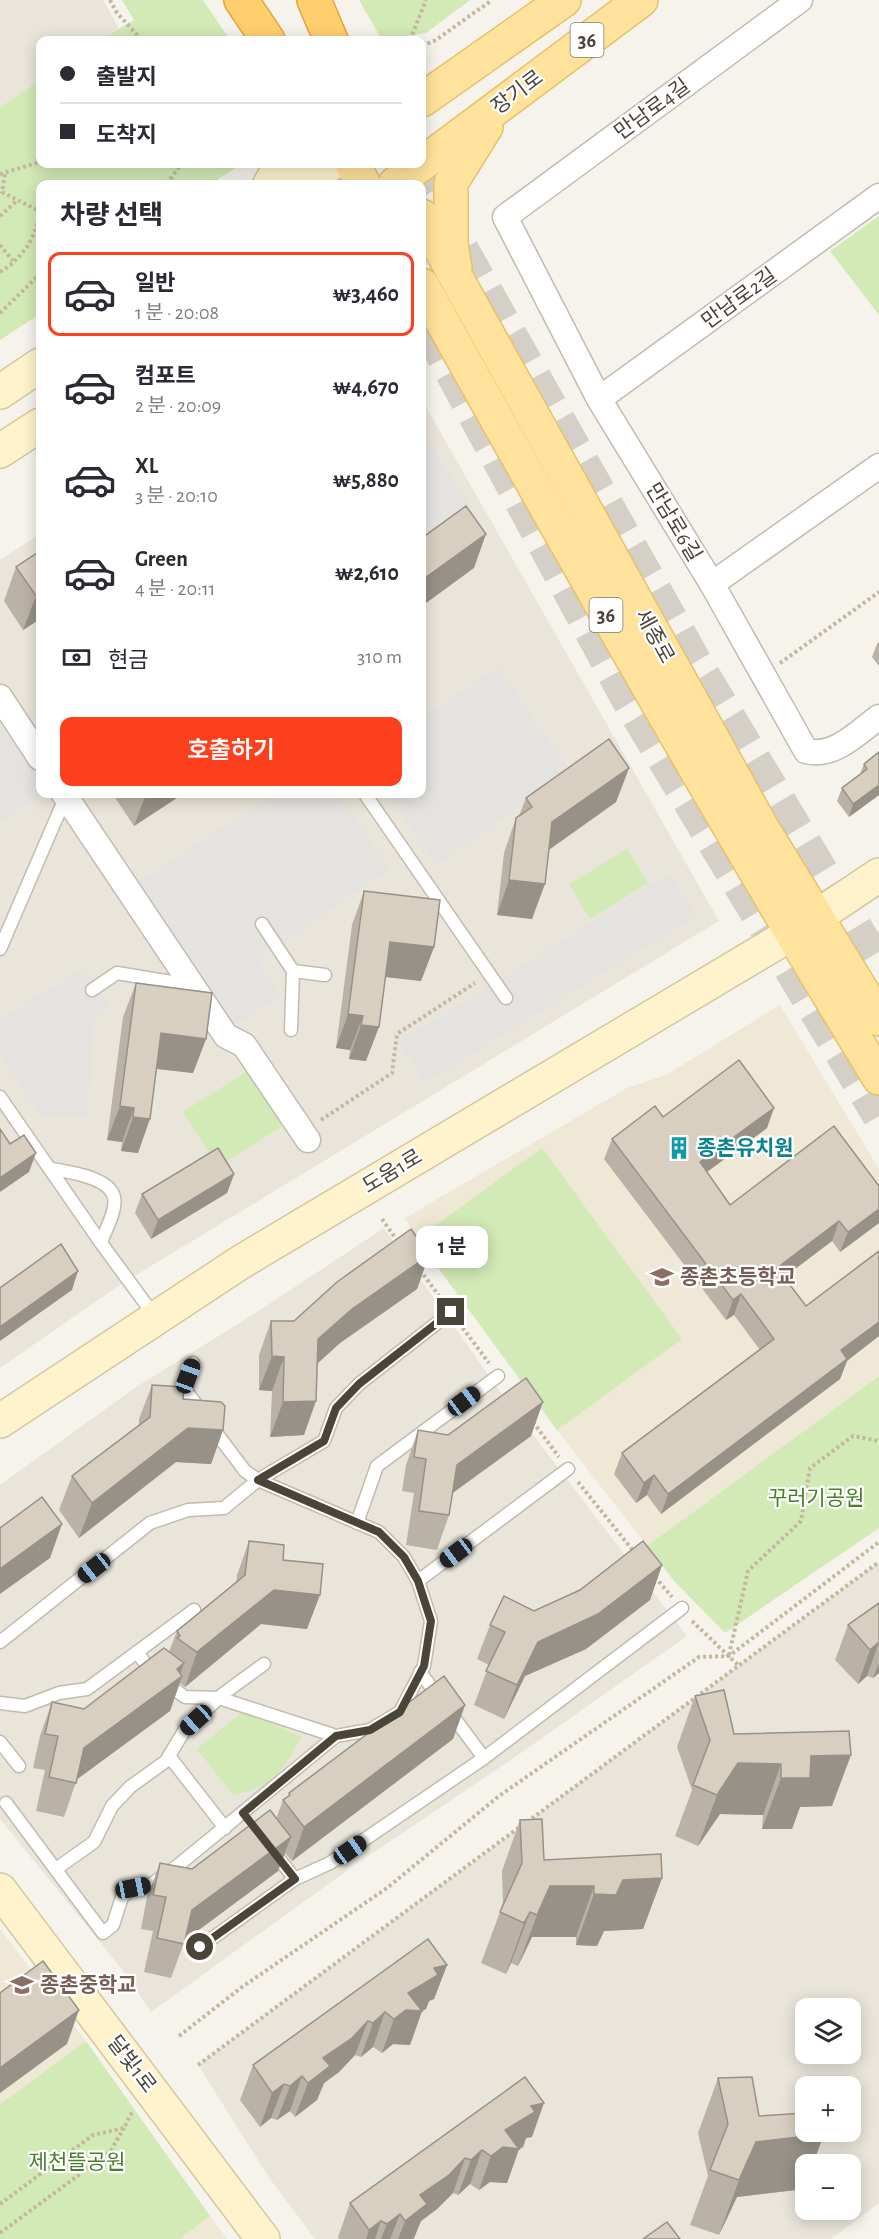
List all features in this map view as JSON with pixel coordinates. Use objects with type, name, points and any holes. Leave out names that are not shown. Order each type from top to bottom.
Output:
[{"type":"highway","points":[[241,0],[264,36]]},
{"type":"main road","name":"36","points":[[513,38],[564,0]]},
{"type":"main road","name":"장기로","points":[[426,158],[641,0]]},
{"type":"main road","points":[[322,18],[338,36]]},
{"type":"main road","points":[[426,72],[513,38]]},
{"type":"main road","points":[[426,97],[513,38]]},
{"type":"main road","name":"36","points":[[457,279],[451,244],[451,183],[488,124],[533,80]]},
{"type":"main road","name":"장기로","points":[[398,178],[412,168]]},
{"type":"main road","name":"세종로","points":[[426,223],[761,826],[804,926],[879,1078]]},
{"type":"main road","name":"세종로","points":[[426,294],[625,649],[804,926],[879,1019]]},
{"type":"street","name":"만남로4길","points":[[505,218],[800,0]]},
{"type":"street","points":[[308,180],[325,168]]},
{"type":"street","name":"만남로2길","points":[[599,399],[879,196]]},
{"type":"street","name":"만남로6길","points":[[505,218],[599,399],[712,584],[806,751],[819,754],[833,750],[879,717]]},
{"type":"street","points":[[0,392],[36,368]]},
{"type":"street","points":[[0,451],[36,428]]},
{"type":"street","points":[[712,584],[879,466]]},
{"type":"street","points":[[0,697],[36,752]]},
{"type":"street","points":[[68,798],[226,1036],[244,1046],[306,1136]]},
{"type":"street","name":"도움1로","points":[[0,1421],[241,1262],[804,926],[879,875]]},
{"type":"street","name":"달빛1로","points":[[0,1890],[263,2239]]},
{"type":"lane","points":[[0,949],[65,798]]},
{"type":"lane","points":[[367,798],[506,998]]},
{"type":"lane","points":[[262,924],[293,971],[291,1030]]},
{"type":"lane","points":[[293,971],[325,975]]},
{"type":"lane","points":[[92,990],[117,974],[192,985]]},
{"type":"lane","points":[[0,1097],[52,1169],[101,1243],[157,1318]]},
{"type":"lane","points":[[52,1169],[88,1176],[108,1189],[114,1196],[113,1209],[101,1243]]},
{"type":"lane","points":[[0,1642],[150,1523],[188,1510],[224,1508],[258,1480],[324,1441],[336,1408],[359,1384],[451,1312]]},
{"type":"lane","points":[[137,1652],[152,1673],[185,1696],[219,1698],[336,1736],[370,1730],[400,1712],[420,1672],[431,1621],[418,1581],[404,1557],[379,1532],[258,1480],[245,1471],[184,1388],[193,1363]]},
{"type":"lane","points":[[357,1523],[377,1466],[498,1376]]},
{"type":"lane","points":[[418,1581],[568,1469]]},
{"type":"lane","points":[[200,1947],[295,1879],[330,1863],[484,1758],[682,1608]]},
{"type":"lane","points":[[0,1703],[25,1706],[59,1693],[87,1689],[194,1610]]},
{"type":"lane","points":[[56,1869],[94,1842],[112,1806],[130,1787],[169,1756],[184,1731],[219,1698],[264,1664]]},
{"type":"lane","points":[[420,1672],[484,1758]]},
{"type":"lane","points":[[6,1803],[103,1934],[113,1925],[122,1897],[133,1888],[152,1884],[225,1828],[246,1817],[336,1736]]},
{"type":"lane","points":[[0,1743],[19,1766]]},
{"type":"lane","points":[[169,1756],[225,1828]]},
{"type":"lane","points":[[262,1838],[295,1879]]},
{"type":"path","points":[[110,0],[117,13],[138,36]]},
{"type":"path","points":[[412,36],[426,0]]},
{"type":"path","points":[[426,44],[436,40],[492,0]]},
{"type":"path","points":[[0,174],[36,163]]},
{"type":"path","points":[[5,172],[2,192],[36,209]]},
{"type":"path","points":[[0,216],[18,200]]},
{"type":"path","points":[[0,272],[25,250],[36,231]]},
{"type":"path","points":[[0,245],[13,261]]},
{"type":"path","points":[[0,313],[36,278]]},
{"type":"path","points":[[772,669],[879,592]]},
{"type":"path","points":[[306,1136],[392,1073],[397,1034],[490,974]]},
{"type":"path","points":[[382,1219],[403,1247]]},
{"type":"path","points":[[417,1266],[498,1376]]},
{"type":"path","points":[[530,1417],[636,1555]]},
{"type":"path","points":[[729,1656],[748,1571],[801,1521],[810,1468],[854,1436],[879,1441]]},
{"type":"path","points":[[179,2036],[242,1987],[387,1888],[499,1796],[699,1657],[729,1656],[879,1542]]},
{"type":"path","points":[[198,2065],[879,1562]]},
{"type":"path","points":[[651,1572],[682,1608],[738,1665]]},
{"type":"path","points":[[0,2233],[110,2152],[136,2104]]},
{"type":"path","points":[[0,2204],[93,2135],[124,2128]]},
{"type":"shaded area","points":[[0,0],[103,0],[119,28],[106,36],[36,36],[36,83],[0,107]]},
{"type":"shaded area","points":[[426,407],[719,921],[118,1286],[0,1368],[0,560],[36,537],[36,798],[426,798]]},
{"type":"shaded area","points":[[426,439],[478,516],[426,551]]},
{"type":"shaded area","points":[[498,666],[571,772],[436,865],[391,798],[426,798],[426,715]]},
{"type":"shaded area","points":[[0,723],[36,776],[37,798],[0,822]]},
{"type":"shaded area","points":[[268,798],[342,798],[390,869],[258,960],[281,996],[234,1026],[137,883]]},
{"type":"shaded area","points":[[670,874],[696,916],[425,1083],[399,1042]]},
{"type":"shaded area","points":[[85,967],[110,1007],[94,1022],[88,1117],[41,1116],[0,1055],[0,1018]]},
{"type":"shaded area","name":"종촌초등학교","points":[[780,1005],[879,1169],[879,1376],[647,1546],[557,1430],[417,1239],[405,1218],[627,1088],[666,1075]]},
{"type":"shaded area","points":[[384,1228],[507,1401],[687,1636],[518,1755],[352,1867],[151,2012],[120,1967],[0,1819],[0,1485],[136,1387],[254,1314]]},
{"type":"shaded area","points":[[879,1562],[879,2203],[861,2216],[861,2154],[795,2154],[795,2220],[856,2220],[831,2239],[315,2239],[270,2179],[198,2065]]},
{"type":"shaded area","name":"종촌중학교","points":[[0,1929],[86,2041],[0,2104]]},
{"type":"shaded area","points":[[210,2216],[227,2239],[180,2239]]},
{"type":"green space","points":[[122,0],[203,0],[227,36],[107,36],[134,20]]},
{"type":"green space","points":[[359,0],[470,0],[426,33],[380,36]]},
{"type":"green space","points":[[36,83],[36,168],[236,168],[216,180],[36,180],[36,317],[0,340],[0,107]]},
{"type":"green space","points":[[879,216],[879,315],[830,251]]},
{"type":"green space","points":[[627,849],[648,883],[590,919],[569,884]]},
{"type":"green space","points":[[249,1070],[284,1125],[218,1167],[183,1112]]},
{"type":"green space","points":[[542,1148],[682,1339],[557,1430],[417,1239]]},
{"type":"green space","name":"꾸러기공원","points":[[879,1376],[879,1528],[725,1633],[675,1582],[647,1546]]},
{"type":"green space","points":[[243,1711],[301,1737],[283,1768],[275,1776],[257,1788],[233,1795],[197,1749]]},
{"type":"green space","name":"제천뜰공원","points":[[86,2041],[210,2216],[180,2239],[0,2239],[0,2104]]},
{"type":"building","points":[[466,506],[486,534],[426,577],[426,535]]},
{"type":"building","points":[[36,554],[36,596],[16,567]]},
{"type":"building","points":[[609,739],[629,768],[552,822],[545,884],[509,880],[516,818],[532,807],[526,798]]},
{"type":"building","points":[[879,752],[879,785],[853,804],[842,788],[867,769],[864,764]]},
{"type":"building","points":[[364,891],[440,900],[434,947],[390,942],[379,1027],[361,1025],[363,1016],[348,1014]]},
{"type":"building","points":[[136,983],[212,993],[206,1039],[161,1033],[150,1119],[133,1117],[134,1108],[120,1106]]},
{"type":"building","points":[[739,1060],[774,1108],[700,1162],[730,1205],[834,1126],[879,1186],[879,1209],[848,1232],[839,1221],[777,1268],[806,1306],[879,1251],[879,1322],[841,1350],[847,1359],[668,1494],[654,1475],[644,1483],[622,1453],[774,1339],[741,1294],[733,1300],[612,1139],[655,1106],[663,1117]]},
{"type":"building","points":[[0,1129],[10,1144],[24,1135],[36,1153],[0,1178]]},
{"type":"building","points":[[218,1148],[234,1174],[158,1220],[142,1194]]},
{"type":"building","points":[[411,1229],[429,1255],[352,1309],[318,1339],[316,1401],[283,1402],[284,1357],[272,1356],[271,1321],[294,1321],[337,1282]]},
{"type":"building","points":[[61,1244],[78,1271],[0,1327],[0,1288]]},
{"type":"building","points":[[526,1378],[543,1402],[457,1465],[449,1515],[419,1511],[426,1459],[414,1457],[418,1430],[448,1435]]},
{"type":"building","points":[[152,1385],[184,1387],[183,1399],[221,1402],[225,1406],[223,1430],[188,1428],[92,1503],[72,1476],[150,1417]]},
{"type":"building","points":[[42,1497],[62,1524],[0,1569],[0,1528]]},
{"type":"building","points":[[249,1541],[284,1545],[283,1560],[323,1564],[320,1595],[274,1590],[197,1652],[177,1638],[180,1636],[177,1631],[245,1575]]},
{"type":"building","points":[[643,1541],[662,1565],[598,1614],[538,1642],[517,1685],[486,1671],[505,1632],[490,1625],[504,1596],[534,1611],[580,1590]]},
{"type":"building","points":[[879,1603],[879,1642],[870,1650],[848,1625]]},
{"type":"building","points":[[164,1648],[184,1663],[177,1669],[182,1676],[84,1748],[76,1783],[49,1777],[58,1736],[45,1734],[52,1702],[84,1709]]},
{"type":"building","points":[[444,1676],[465,1705],[304,1827],[283,1800],[290,1795],[289,1793]]},
{"type":"building","points":[[724,1690],[734,1734],[849,1731],[851,1755],[811,1756],[810,1778],[781,1778],[781,1764],[738,1763],[717,1795],[693,1785],[710,1740],[695,1696]]},
{"type":"building","points":[[270,1810],[291,1837],[192,1910],[184,1944],[157,1938],[166,1897],[153,1895],[160,1863],[192,1869]]},
{"type":"building","points":[[542,1819],[544,1860],[661,1854],[662,1878],[623,1880],[616,1895],[594,1894],[594,1886],[550,1886],[537,1915],[530,1912],[524,1923],[500,1912],[522,1863],[520,1820]]},
{"type":"building","points":[[428,1939],[447,1965],[434,1968],[438,1975],[408,1993],[422,2011],[406,2010],[394,2019],[385,2012],[373,2023],[368,2021],[352,2038],[323,2058],[330,2066],[308,2083],[302,2076],[290,2086],[284,2084],[272,2093],[253,2065]]},
{"type":"building","points":[[43,1961],[79,2010],[0,2068],[0,1993]]},
{"type":"building","points":[[525,2077],[544,2103],[531,2106],[535,2112],[505,2130],[519,2149],[503,2147],[491,2156],[482,2150],[471,2160],[465,2158],[449,2175],[420,2195],[427,2204],[405,2221],[400,2214],[387,2224],[381,2221],[369,2230],[350,2203]]},
{"type":"building","points":[[752,2077],[759,2116],[795,2114],[795,2137],[756,2142],[739,2180],[710,2170],[728,2124],[718,2078]]},
{"type":"building","points":[[667,2222],[680,2239],[643,2239]]},
{"type":"tunnel","points":[[416,168],[423,180]]},
{"type":"tunnel","points":[[426,185],[695,661],[879,966]]},
{"type":"tunnel","points":[[428,329],[629,702],[879,1116]]},
{"type":"place","name":"종촌유치원","points":[[679,1148]]},
{"type":"place","name":"종촌초등학교","points":[[662,1277]]},
{"type":"place","name":"종촌중학교","points":[[22,1985]]},
{"type":"route","points":[[200,1947],[295,1879],[243,1813],[336,1736],[370,1730],[400,1712],[424,1666],[431,1621],[418,1581],[404,1557],[379,1532],[258,1480],[324,1441],[336,1408],[359,1384],[451,1312]]}]
